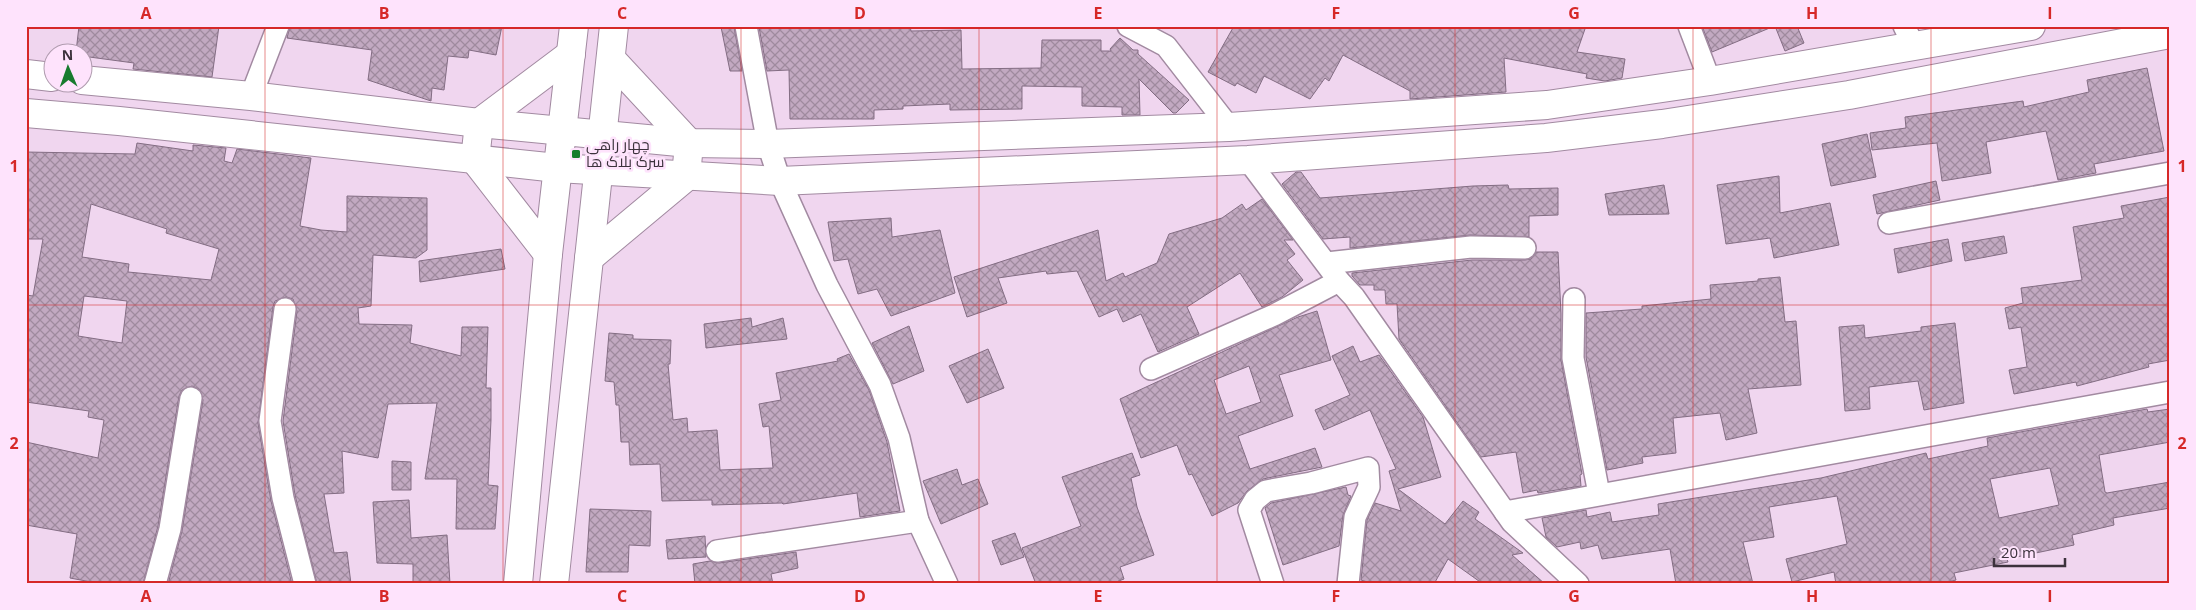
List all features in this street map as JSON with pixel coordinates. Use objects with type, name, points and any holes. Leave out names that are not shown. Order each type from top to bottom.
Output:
[{"type":"street","points":[[252,96],[278,26]]},
{"type":"street","points":[[518,584],[548,254],[574,26]]},
{"type":"street","points":[[554,584],[614,26]]},
{"type":"street","points":[[746,26],[768,144],[780,181],[827,285],[880,385],[899,438],[918,521],[947,584]]},
{"type":"street","points":[[1128,26],[1166,46],[1228,127]]},
{"type":"street","points":[[1689,26],[1710,81]]},
{"type":"street","points":[[92,81],[252,96],[480,123],[689,143],[768,144],[1228,127],[1547,105],[1710,81],[1909,36],[2030,26]]},
{"type":"street","points":[[26,113],[119,121],[557,168],[780,181],[1248,160],[1546,138],[1662,124],[1912,84],[2170,34]]},
{"type":"street","points":[[548,254],[474,160],[480,123],[571,54]]},
{"type":"street","points":[[589,258],[686,177],[689,143],[611,59]]},
{"type":"street","points":[[26,74],[42,76]]},
{"type":"street","points":[[1248,160],[1339,281],[1354,297],[1512,522],[1578,584]]},
{"type":"street","points":[[1889,223],[2170,172]]},
{"type":"street","points":[[1327,263],[1471,247],[1525,248]]},
{"type":"street","points":[[1151,370],[1274,314],[1339,281]]},
{"type":"street","points":[[1574,299],[1573,358],[1599,494]]},
{"type":"street","points":[[285,309],[270,421],[283,498],[305,584]]},
{"type":"street","points":[[1505,512],[2170,392]]},
{"type":"street","points":[[155,584],[170,529],[191,398]]},
{"type":"street","points":[[1273,584],[1249,510],[1255,500],[1266,491],[1311,483],[1368,468],[1368,487],[1355,517],[1348,584]]},
{"type":"street","points":[[717,551],[918,521]]},
{"type":"building","points":[[79,26],[219,26],[212,77],[133,69],[134,63],[92,57],[92,42],[77,42]]},
{"type":"building","points":[[290,26],[502,26],[496,55],[469,50],[468,58],[448,56],[444,90],[432,88],[431,101],[368,80],[372,50],[287,38]]},
{"type":"building","points":[[910,26],[911,31],[961,30],[962,69],[1041,68],[1042,40],[1101,40],[1101,51],[1111,51],[1110,49],[1120,38],[1133,50],[1138,50],[1138,54],[1189,100],[1176,113],[1173,113],[1139,79],[1140,115],[1122,115],[1122,107],[1082,106],[1082,87],[1022,86],[1022,109],[950,110],[950,104],[903,106],[903,109],[874,110],[874,119],[790,119],[789,70],[767,71],[759,27]]},
{"type":"building","points":[[1234,26],[1586,26],[1577,52],[1625,59],[1622,78],[1605,81],[1586,78],[1587,74],[1504,58],[1506,92],[1410,99],[1410,91],[1343,55],[1329,81],[1325,78],[1310,99],[1264,76],[1256,93],[1237,83],[1235,86],[1208,72]]},
{"type":"building","points":[[1702,26],[1772,26],[1772,27],[1712,52]]},
{"type":"building","points":[[1775,26],[1797,26],[1804,43],[1785,51]]},
{"type":"building","points":[[721,27],[734,27],[742,71],[730,71]]},
{"type":"building","points":[[2147,68],[2164,151],[2094,164],[2096,173],[2058,180],[2046,131],[1986,142],[1991,173],[1942,181],[1937,143],[1872,150],[1870,133],[1906,128],[1905,117],[2023,101],[2024,107],[2089,92],[2087,80]]},
{"type":"building","points":[[1867,134],[1876,177],[1831,186],[1822,144]]},
{"type":"building","points":[[137,143],[193,151],[193,145],[226,148],[224,161],[232,163],[237,149],[311,158],[300,226],[321,230],[347,232],[347,196],[427,198],[427,250],[416,258],[373,255],[371,306],[358,308],[359,324],[412,325],[410,343],[461,356],[462,327],[488,327],[486,388],[491,388],[491,420],[488,485],[498,486],[495,529],[456,529],[457,479],[425,479],[437,403],[388,404],[378,458],[342,451],[344,493],[324,494],[334,553],[347,552],[351,584],[317,584],[295,495],[283,421],[297,311],[293,299],[286,297],[275,301],[273,307],[258,423],[271,501],[292,584],[168,584],[182,531],[203,400],[199,389],[192,386],[182,390],[179,396],[158,526],[143,584],[102,584],[70,578],[77,534],[26,525],[26,442],[98,458],[104,420],[88,417],[89,411],[26,402],[26,295],[33,296],[43,239],[26,239],[26,152],[135,154]],"holes":[[[91,204],[167,229],[166,233],[219,249],[211,280],[128,272],[129,264],[82,257]],[[84,296],[127,301],[122,343],[78,336]]]},
{"type":"building","points":[[1296,172],[1301,172],[1320,198],[1473,186],[1508,185],[1509,189],[1558,188],[1558,215],[1529,216],[1529,237],[1470,235],[1350,248],[1350,237],[1323,239],[1282,184]]},
{"type":"building","points":[[1779,176],[1780,213],[1830,203],[1839,245],[1774,258],[1770,238],[1726,244],[1717,185]]},
{"type":"building","points":[[1936,181],[1940,200],[1877,214],[1873,195]]},
{"type":"building","points":[[1664,185],[1669,214],[1609,215],[1605,194]]},
{"type":"building","points":[[2170,197],[2170,360],[2148,364],[2149,367],[2077,386],[2076,382],[2014,394],[2009,370],[2027,367],[2021,327],[2009,329],[2005,308],[2023,303],[2021,288],[2082,280],[2073,227],[2124,218],[2121,206]]},
{"type":"building","points":[[1262,199],[1293,240],[1284,240],[1295,254],[1287,260],[1303,280],[1282,297],[1262,307],[1240,273],[1187,307],[1199,334],[1158,352],[1141,314],[1123,322],[1117,309],[1099,317],[1077,271],[1047,274],[1046,271],[998,278],[1007,303],[967,317],[954,277],[1098,230],[1106,281],[1123,273],[1125,277],[1157,263],[1169,234],[1222,218],[1242,204],[1246,210]]},
{"type":"building","points":[[891,218],[892,237],[940,230],[955,293],[891,316],[877,289],[858,294],[848,259],[834,261],[828,222]]},
{"type":"building","points":[[2004,236],[2007,253],[1965,261],[1962,243]]},
{"type":"building","points":[[1948,239],[1952,261],[1898,273],[1894,249]]},
{"type":"building","points":[[501,249],[505,269],[420,282],[419,261]]},
{"type":"building","points":[[1536,252],[1558,252],[1561,360],[1582,474],[1580,475],[1581,486],[1538,493],[1537,490],[1523,493],[1516,452],[1481,457],[1399,339],[1397,304],[1386,304],[1385,290],[1374,290],[1374,285],[1360,285],[1352,276],[1352,273],[1472,260],[1525,260],[1531,259]]},
{"type":"building","points":[[1780,277],[1785,322],[1796,321],[1801,385],[1748,389],[1757,433],[1726,440],[1720,413],[1673,418],[1676,453],[1642,457],[1643,463],[1607,470],[1586,357],[1586,313],[1642,309],[1642,306],[1711,299],[1710,285]]},
{"type":"building","points":[[1317,311],[1331,360],[1279,375],[1293,416],[1238,436],[1250,469],[1315,448],[1322,467],[1263,479],[1247,491],[1238,503],[1212,516],[1192,474],[1189,475],[1177,445],[1141,458],[1120,399],[1298,317]],"holes":[[[1249,366],[1261,402],[1226,414],[1214,380]]]},
{"type":"building","points":[[751,318],[752,327],[783,318],[787,339],[706,348],[704,324]]},
{"type":"building","points":[[1955,323],[1964,403],[1924,410],[1918,381],[1869,387],[1870,409],[1845,411],[1839,327],[1864,325],[1865,338],[1921,331],[1921,327]]},
{"type":"building","points":[[909,326],[924,371],[893,384],[872,343]]},
{"type":"building","points":[[609,333],[633,335],[633,339],[671,340],[670,364],[668,364],[673,420],[687,418],[688,432],[717,430],[720,470],[773,468],[769,426],[763,427],[759,404],[781,400],[776,373],[838,361],[837,359],[849,354],[869,390],[887,442],[900,511],[860,517],[857,493],[783,504],[712,505],[712,500],[662,501],[660,464],[630,465],[629,442],[621,442],[619,405],[616,405],[614,382],[605,381]]},
{"type":"building","points":[[1353,346],[1360,362],[1379,355],[1423,417],[1441,477],[1398,489],[1445,524],[1463,501],[1479,512],[1475,519],[1523,553],[1512,555],[1545,584],[1483,584],[1448,559],[1434,584],[1374,584],[1361,580],[1367,520],[1375,503],[1401,511],[1389,471],[1396,469],[1370,410],[1324,430],[1315,410],[1350,395],[1332,356]]},
{"type":"building","points":[[988,349],[1004,388],[967,403],[949,366]]},
{"type":"building","points":[[2147,409],[2148,412],[2170,409],[2170,442],[2099,455],[2105,492],[2170,482],[2170,508],[2113,518],[2114,525],[2072,535],[2074,545],[2007,559],[2008,562],[1954,573],[1956,580],[1940,584],[1836,584],[1834,572],[1792,582],[1786,559],[1847,544],[1837,496],[1769,507],[1774,537],[1743,542],[1753,584],[1676,584],[1670,549],[1602,559],[1598,545],[1581,549],[1580,542],[1557,547],[1546,537],[1542,518],[1586,510],[1587,517],[1610,512],[1612,522],[1659,515],[1658,504],[1821,478],[1926,453],[1928,459],[1988,446],[1987,438]],"holes":[[[2050,468],[2059,505],[1999,518],[1990,479]]]},
{"type":"building","points":[[1132,453],[1140,475],[1131,478],[1137,507],[1154,555],[1120,567],[1124,579],[1111,584],[1036,584],[1022,548],[1081,526],[1062,477]]},
{"type":"building","points":[[392,461],[411,462],[411,490],[392,490]]},
{"type":"building","points":[[957,469],[962,485],[978,479],[988,504],[941,524],[923,481]]},
{"type":"building","points":[[1346,487],[1348,495],[1351,496],[1343,515],[1339,546],[1283,565],[1265,508],[1271,503]]},
{"type":"building","points":[[409,500],[411,538],[447,535],[450,584],[413,584],[413,564],[377,563],[373,502]]},
{"type":"building","points":[[590,509],[651,511],[650,546],[629,545],[628,572],[586,572]]},
{"type":"building","points":[[1015,533],[1024,557],[1001,565],[992,541]]},
{"type":"building","points":[[705,536],[706,557],[668,559],[666,540]]},
{"type":"building","points":[[796,552],[798,568],[771,574],[773,584],[695,584],[693,564],[710,561],[719,563]]},
{"type":"place","name":"چهار راهی سرک بلاک ها","points":[[576,154]]}]
